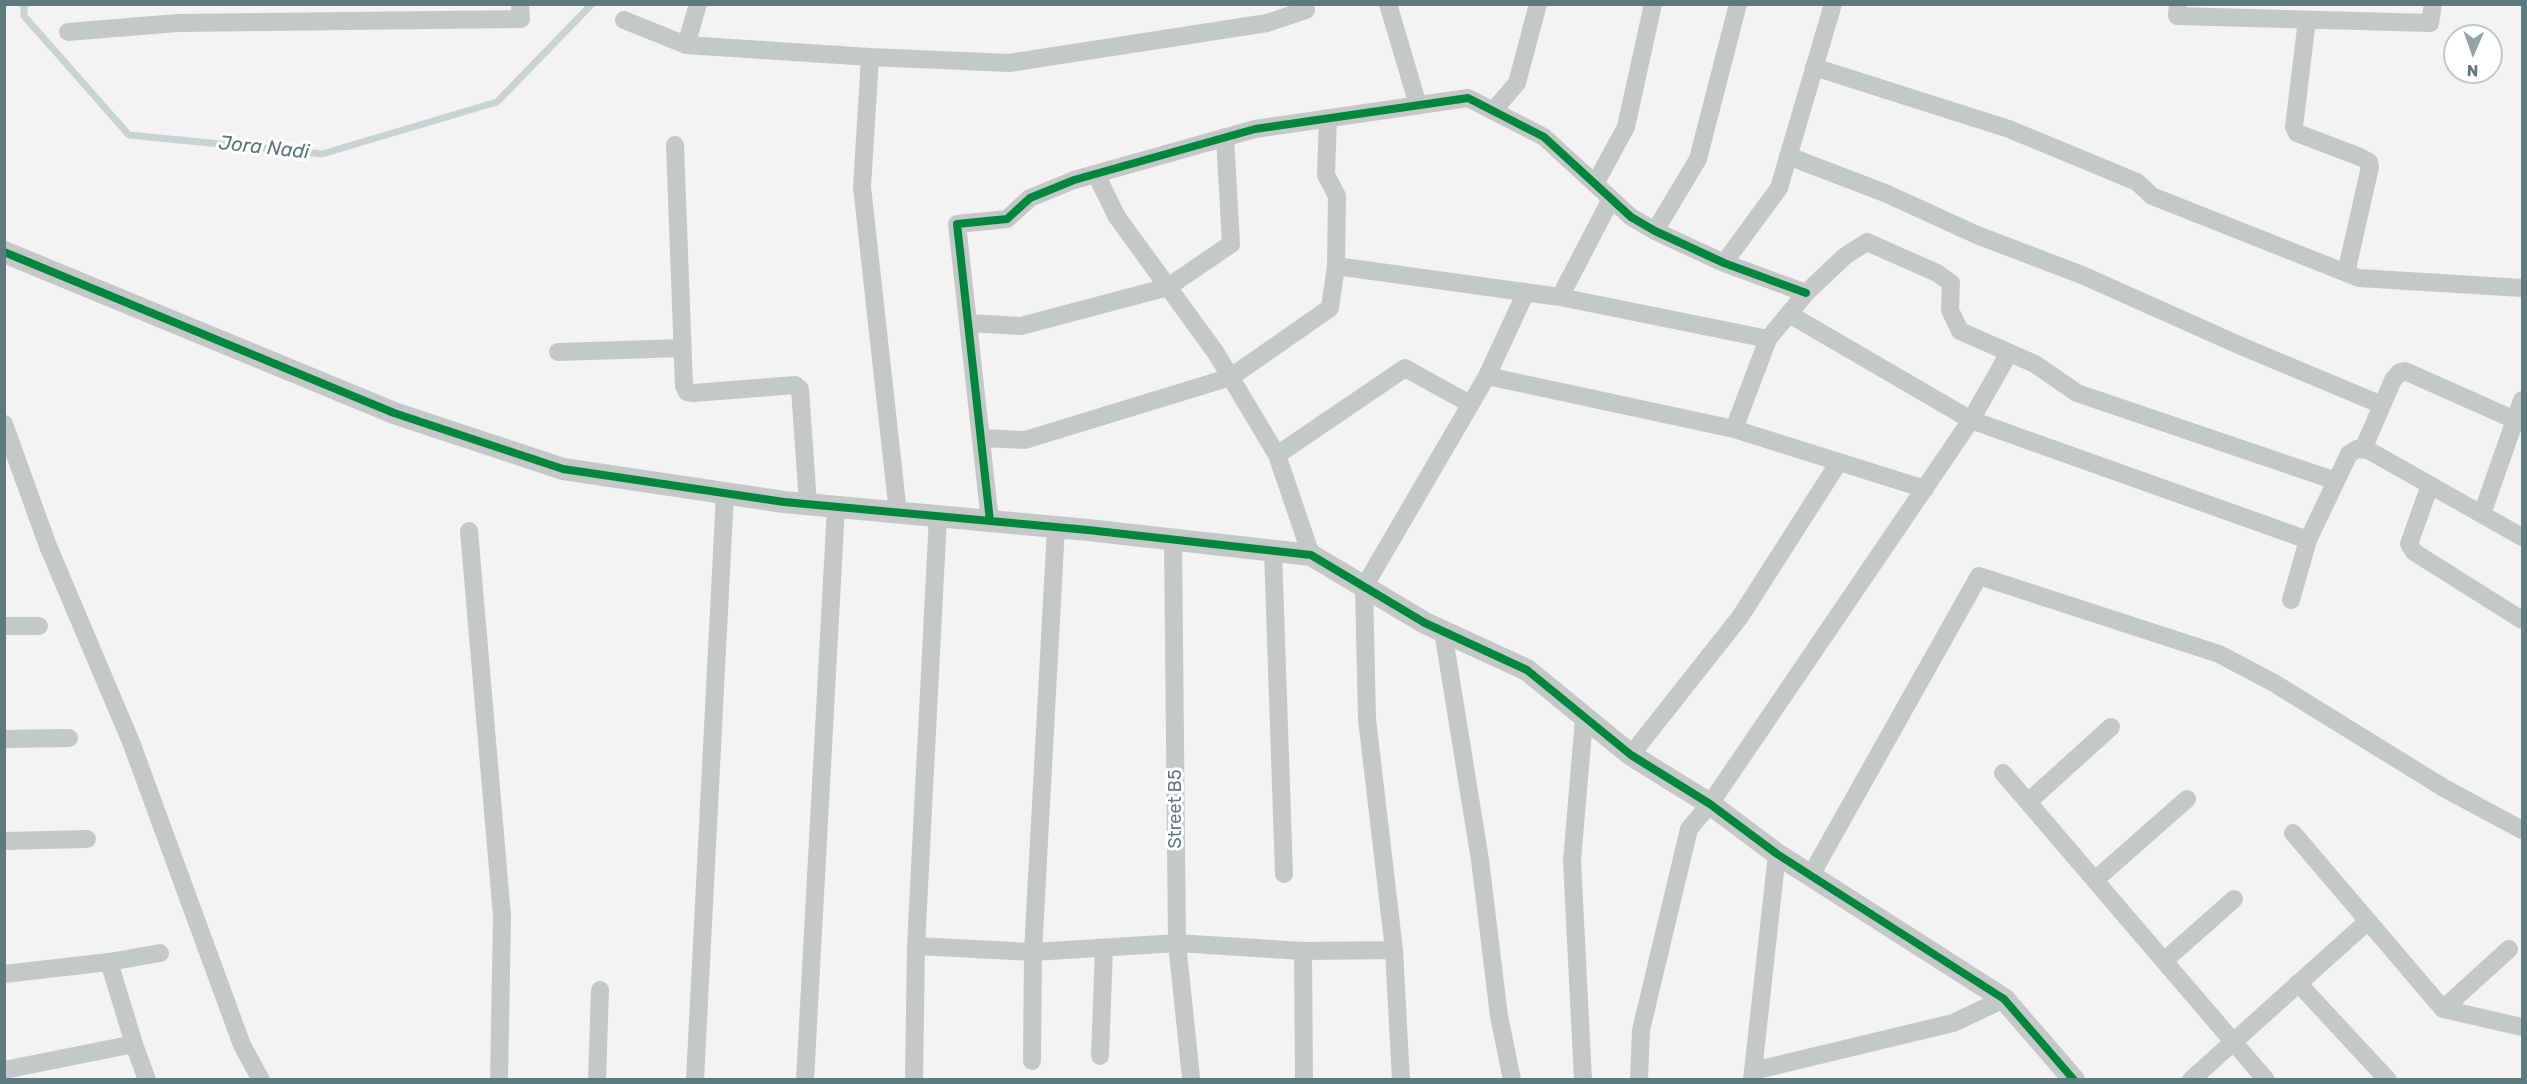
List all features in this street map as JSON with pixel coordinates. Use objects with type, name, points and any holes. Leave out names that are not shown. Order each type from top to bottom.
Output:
[{"type":"street","points":[[68,32],[177,14],[405,12],[521,19],[520,4]]},
{"type":"street","points":[[686,45],[698,4]]},
{"type":"street","points":[[1388,4],[1418,105]]},
{"type":"street","points":[[1493,111],[1517,83],[1538,4]]},
{"type":"street","points":[[1594,184],[1626,127],[1653,4]]},
{"type":"street","points":[[1655,231],[1698,159],[1738,4]]},
{"type":"street","points":[[1724,263],[1779,188],[1833,4]]},
{"type":"street","points":[[2178,4],[2177,15],[2430,23],[2433,4]]},
{"type":"street","points":[[624,20],[686,45],[1009,63],[1267,23],[1306,10]]},
{"type":"street","points":[[2307,20],[2294,128],[2297,133],[2306,137],[2360,157],[2369,162],[2370,167],[2346,273]]},
{"type":"street","points":[[870,57],[862,187],[898,513]]},
{"type":"street","points":[[1814,67],[2009,129],[2138,182],[2152,196],[2359,278],[2523,288]]},
{"type":"street","points":[[990,521],[957,224],[1007,219],[1030,198],[1096,174],[1225,137],[1255,129],[1468,98],[1544,137],[1632,217],[1655,231],[1724,263],[1806,293]]},
{"type":"street","points":[[981,438],[1025,440],[1231,377],[1330,308],[1336,266],[1337,196],[1326,175],[1328,118]]},
{"type":"street","points":[[968,323],[1021,326],[1168,287],[1231,244],[1225,137]]},
{"type":"street","points":[[675,145],[684,386],[687,392],[795,385],[800,389],[807,504]]},
{"type":"street","points":[[1788,156],[1886,193],[1977,235],[2082,275],[2241,346],[2382,405]]},
{"type":"street","points":[[1096,174],[1117,217],[1216,353],[1277,455],[1311,555]]},
{"type":"street","points":[[1560,297],[1611,198]]},
{"type":"street","points":[[1734,429],[1768,339],[1806,293],[1845,256],[1867,242],[1937,273],[1951,283],[1950,310],[1960,331],[2034,364],[2077,393],[2336,482]]},
{"type":"street","points":[[4,252],[394,413],[563,469],[807,504],[1056,527],[1311,555],[1443,631],[1527,670],[1631,754],[1710,804],[1777,854],[2004,999],[2074,1080]]},
{"type":"street","points":[[1336,266],[1560,297],[1768,339]]},
{"type":"street","points":[[1401,1080],[1394,950],[1367,719],[1364,586],[1487,376],[1526,292]]},
{"type":"street","points":[[1789,314],[1971,420],[2308,540]]},
{"type":"street","points":[[558,352],[683,348]]},
{"type":"street","points":[[1639,1080],[1641,1030],[1689,829],[1710,804],[1925,489],[1971,420],[2009,353]]},
{"type":"street","points":[[1277,455],[1405,368],[1470,404]]},
{"type":"street","points":[[2363,449],[2393,380],[2400,372],[2405,371],[2516,432]]},
{"type":"street","points":[[1487,376],[1734,429],[1925,489]]},
{"type":"street","points":[[2482,514],[2516,432],[2523,400]]},
{"type":"street","points":[[4,424],[48,546],[131,742],[243,1045],[261,1080]]},
{"type":"street","points":[[2291,600],[2308,540],[2349,454],[2357,449],[2368,450],[2523,537]]},
{"type":"street","points":[[1631,754],[1740,617],[1839,462]]},
{"type":"street","points":[[2430,485],[2409,544],[2414,552],[2523,620]]},
{"type":"street","points":[[695,1080],[724,493]]},
{"type":"street","points":[[806,1080],[836,507]]},
{"type":"street","points":[[914,1080],[916,946],[938,516]]},
{"type":"street","points":[[1032,1061],[1033,952],[1056,527]]},
{"type":"street","points":[[470,531],[502,916],[499,1080]]},
{"type":"street","name":"Street B5","points":[[1173,539],[1177,943],[1191,1078]]},
{"type":"street","points":[[1273,551],[1284,874]]},
{"type":"street","points":[[1811,875],[1979,576],[2219,654],[2274,683],[2444,788],[2523,830]]},
{"type":"street","points":[[4,626],[39,626]]},
{"type":"street","points":[[1443,631],[1480,860],[1499,1016],[1512,1080]]},
{"type":"street","points":[[1582,1080],[1572,861],[1584,718]]},
{"type":"street","points":[[2028,802],[2111,727]]},
{"type":"street","points":[[4,739],[69,738]]},
{"type":"street","points":[[2003,773],[2266,1080]]},
{"type":"street","points":[[2095,880],[2187,799]]},
{"type":"street","points":[[2293,833],[2443,1009],[2523,1027]]},
{"type":"street","points":[[4,841],[87,839]]},
{"type":"street","points":[[1777,854],[1752,1075],[1953,1023],[2004,999]]},
{"type":"street","points":[[2164,961],[2234,899]]},
{"type":"street","points":[[2191,1080],[2368,921]]},
{"type":"street","points":[[916,946],[1033,952],[1177,943],[1303,951],[1394,950]]},
{"type":"street","points":[[1100,1056],[1104,948]]},
{"type":"street","points":[[2443,1009],[2509,949]]},
{"type":"street","points":[[1303,951],[1304,1080]]},
{"type":"street","points":[[4,974],[109,962],[160,953]]},
{"type":"street","points":[[109,962],[147,1080]]},
{"type":"street","points":[[2298,983],[2388,1080]]},
{"type":"street","points":[[597,1080],[600,990]]},
{"type":"street","points":[[4,1070],[134,1044]]},
{"type":"waterway","name":"Jora Nadi","points":[[24,4],[24,16],[129,135],[322,154],[497,102],[592,4]]},
{"type":"cycle path","points":[[990,521],[957,224],[1007,219],[1030,198],[1074,180],[1255,129],[1468,98],[1544,137],[1631,217],[1655,231],[1724,263],[1806,293]]},
{"type":"cycle path","points":[[4,252],[394,413],[563,469],[784,502],[1088,530],[1311,555],[1425,623],[1527,670],[1631,755],[1710,804],[1777,854],[2004,999],[2074,1080]]}]
